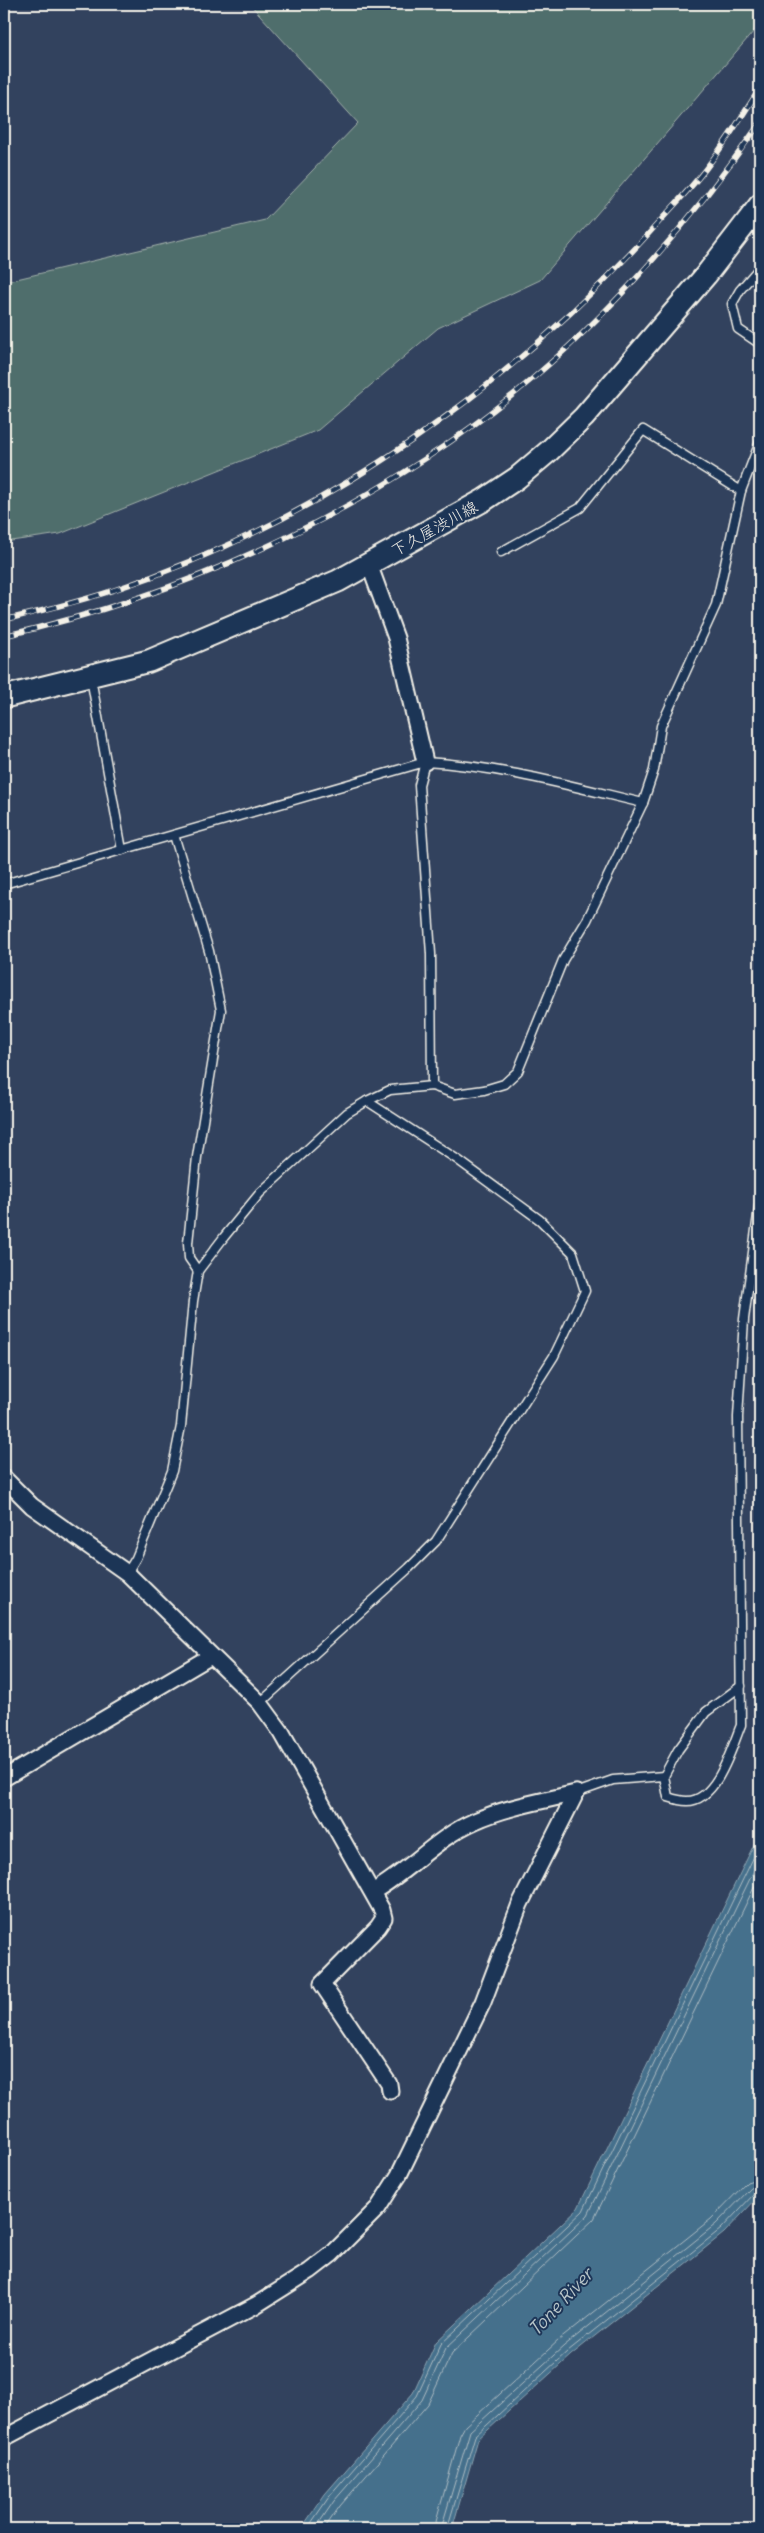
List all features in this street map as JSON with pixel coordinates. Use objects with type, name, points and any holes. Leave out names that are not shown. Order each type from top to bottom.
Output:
[{"type":"main road","name":"下久屋渋川線","points":[[4,697],[149,661],[338,581],[484,500],[517,478],[549,451],[584,417],[706,275],[760,205]]},
{"type":"street","points":[[369,564],[396,638],[425,762]]},
{"type":"street","points":[[4,1478],[32,1506],[127,1573],[260,1703],[282,1733],[374,1891],[384,1918],[378,1927],[322,1984],[389,2084],[390,2091]]},
{"type":"street","points":[[4,1778],[211,1656]]},
{"type":"street","points":[[374,1891],[393,1880],[426,1850],[475,1820],[576,1793]]},
{"type":"street","points":[[4,2438],[256,2305],[310,2272],[332,2254],[378,2208],[400,2175],[483,2002],[520,1904],[576,1793]]},
{"type":"lane","points":[[760,267],[740,290],[732,304],[738,329],[760,344]]},
{"type":"lane","points":[[501,552],[580,508],[642,430],[741,491]]},
{"type":"lane","points":[[127,1573],[136,1558],[172,1471],[181,1426],[193,1301],[198,1271],[260,1193],[347,1113],[390,1090],[432,1086],[455,1094],[484,1090],[504,1084],[518,1071],[563,960],[587,920],[643,803],[654,770],[661,726],[716,606],[741,491],[760,442]]},
{"type":"lane","points":[[90,675],[122,850]]},
{"type":"lane","points":[[4,884],[425,762],[459,764],[544,780],[643,803]]},
{"type":"lane","points":[[425,762],[419,785],[431,954],[432,1086]]},
{"type":"lane","points":[[174,835],[209,951],[220,1010],[197,1157],[188,1243],[189,1258],[198,1271]]},
{"type":"lane","points":[[260,1703],[409,1568],[436,1541],[554,1356],[585,1291],[573,1253],[540,1220],[458,1160],[367,1101]]},
{"type":"lane","points":[[741,1686],[706,1712],[678,1750],[664,1776],[668,1798],[689,1801],[707,1793],[725,1767],[740,1725],[741,1686],[738,1417],[744,1320],[760,1200]]},
{"type":"lane","points":[[576,1793],[613,1780],[664,1776]]},
{"type":"green space","points":[[250,4],[760,4],[760,20],[754,31],[540,280],[438,328],[318,430],[60,534],[4,542],[4,282],[265,220],[358,123]]},
{"type":"water","name":"Tone River","points":[[760,1832],[760,2195],[724,2233],[571,2355],[478,2439],[452,2529],[301,2529],[325,2494],[413,2393],[436,2342],[578,2208]]},
{"type":"railway","points":[[4,620],[114,590],[192,561],[267,526],[340,486],[411,441],[479,392],[543,338],[603,281],[702,174],[760,88]]},
{"type":"railway","points":[[4,636],[75,618],[146,595],[215,569],[283,539],[349,505],[413,467],[474,425],[532,379],[595,321],[682,225],[760,123]]}]
